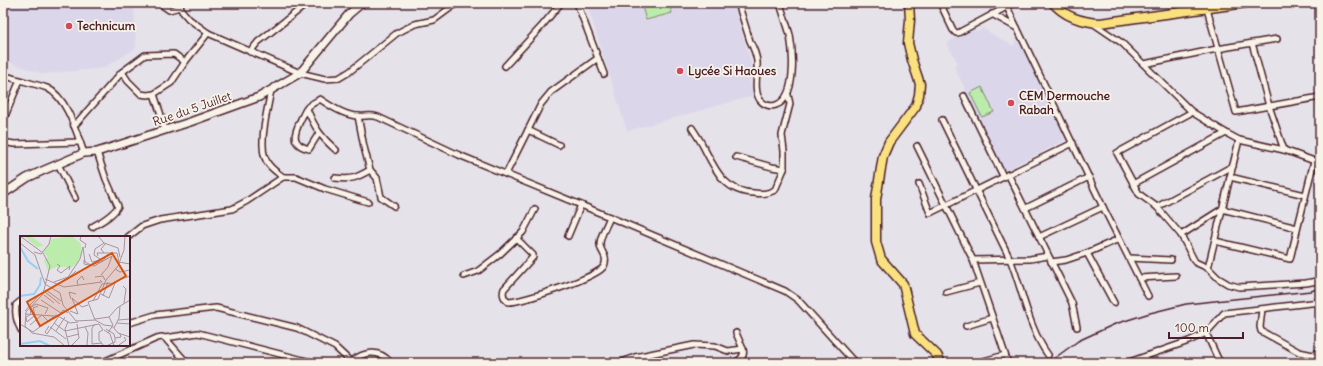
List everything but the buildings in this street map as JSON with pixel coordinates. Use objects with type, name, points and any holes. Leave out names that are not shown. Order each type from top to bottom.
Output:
[{"type":"main road","points":[[909,3],[910,20],[908,43],[920,84],[919,95],[916,106],[889,142],[883,156],[876,199],[876,242],[881,259],[903,284],[915,334],[937,355],[941,363]]},
{"type":"main road","points":[[1053,3],[1056,7],[1076,19],[1092,22],[1110,22],[1246,3]]},
{"type":"street","points":[[159,3],[169,10],[179,5],[190,19],[208,33],[300,73],[325,79],[338,78],[349,72],[397,33],[415,24],[434,20],[457,3]]},
{"type":"street","points":[[250,52],[258,42],[308,3]]},
{"type":"street","name":"Rue du 5 Juillet","points":[[3,194],[27,178],[84,153],[97,152],[259,97],[300,73],[349,14],[362,3]]},
{"type":"street","points":[[506,66],[542,27],[561,3]]},
{"type":"street","points":[[577,3],[604,74]]},
{"type":"street","points":[[738,3],[757,61],[758,96],[766,105],[772,106],[778,105],[784,100],[788,95],[791,86],[792,57],[790,36],[780,3]]},
{"type":"street","points":[[940,3],[952,30],[956,32],[1014,3]]},
{"type":"street","points":[[1007,7],[1103,207],[1148,296]]},
{"type":"street","points":[[1206,9],[1236,112],[1320,97]]},
{"type":"street","points":[[992,14],[1018,28]]},
{"type":"street","points":[[1092,22],[1122,42],[1192,112],[1226,133],[1239,140],[1284,150],[1320,162]]},
{"type":"street","points":[[122,72],[136,91],[147,95],[154,94],[171,83],[185,62],[208,33]]},
{"type":"street","points":[[1144,64],[1217,49],[1277,39]]},
{"type":"street","points":[[1252,43],[1269,106],[1284,150]]},
{"type":"street","points":[[74,126],[122,72],[144,54],[174,54],[185,62]]},
{"type":"street","points":[[506,174],[541,104],[551,92],[598,58]]},
{"type":"street","points":[[3,75],[48,89],[56,94],[63,101],[84,153]]},
{"type":"street","points":[[3,121],[20,80]]},
{"type":"street","points":[[271,90],[263,128],[265,158],[267,163],[283,177]]},
{"type":"street","points":[[154,94],[165,130]]},
{"type":"street","points":[[692,128],[719,175],[732,187],[747,193],[766,194],[775,190],[784,169],[782,135],[790,104],[788,95]]},
{"type":"street","points":[[964,96],[1006,175],[1026,208],[1072,303],[1077,328]]},
{"type":"street","points":[[319,133],[309,149],[300,146],[296,141],[297,129],[307,108],[320,99],[331,107],[343,112],[358,116],[370,114],[459,155],[785,291],[798,300],[856,363]]},
{"type":"street","points":[[307,108],[319,133],[336,150]]},
{"type":"street","points":[[1192,112],[1117,152],[1139,194],[1157,207],[1181,235],[1195,262],[1208,268],[1218,278],[1228,284],[1239,287],[1306,283],[1320,279]]},
{"type":"street","points":[[358,116],[370,170],[377,178],[381,197],[394,206]]},
{"type":"street","points":[[942,120],[1010,259],[1034,331],[1048,355]]},
{"type":"street","points":[[528,130],[559,145]]},
{"type":"street","points":[[1133,184],[1226,133]]},
{"type":"street","points":[[1208,268],[1239,140]]},
{"type":"street","points":[[3,142],[14,144],[80,142]]},
{"type":"street","points":[[919,184],[930,213],[1072,142]]},
{"type":"street","points":[[917,146],[973,260],[1008,363]]},
{"type":"street","points":[[92,227],[117,209],[118,206],[106,179],[97,152]]},
{"type":"street","points":[[736,157],[784,169]]},
{"type":"street","points":[[1214,241],[1290,259],[1314,161]]},
{"type":"street","points":[[58,164],[75,198]]},
{"type":"street","points":[[1157,207],[1233,166]]},
{"type":"street","points":[[335,178],[356,178],[370,170]]},
{"type":"street","points":[[129,236],[142,226],[160,220],[232,209],[283,177],[296,177],[325,190],[368,202]]},
{"type":"street","points":[[1230,177],[1305,195]]},
{"type":"street","points":[[1026,208],[1089,178]]},
{"type":"street","points":[[568,236],[581,205]]},
{"type":"street","points":[[1039,237],[1103,207]]},
{"type":"street","points":[[464,276],[471,275],[500,254],[526,228],[535,209]]},
{"type":"street","points":[[1181,235],[1222,209],[1297,228]]},
{"type":"street","points":[[516,238],[533,255],[533,257],[504,289],[504,297],[508,302],[519,301],[539,295],[589,277],[601,271],[606,258],[605,254],[600,248],[600,242],[610,217]]},
{"type":"street","points":[[1051,262],[1066,260],[1087,253],[1119,239]]},
{"type":"street","points":[[1087,253],[1114,303]]},
{"type":"street","points":[[973,260],[1030,259],[1048,256]]},
{"type":"street","points":[[1129,258],[1171,260]]},
{"type":"street","points":[[1139,278],[1176,276]]},
{"type":"street","points":[[946,292],[980,283]]},
{"type":"street","points":[[20,302],[16,305],[15,310],[20,327]]},
{"type":"street","points":[[1129,362],[1189,341],[1206,333],[1224,313],[1320,302]]},
{"type":"street","points":[[130,323],[155,314],[216,308],[297,328],[335,347],[352,362],[364,353],[373,353],[387,358],[391,363]]},
{"type":"street","points":[[1262,309],[1261,331],[1300,352],[1313,355],[1320,351]]},
{"type":"street","points":[[966,326],[992,318]]},
{"type":"street","points":[[101,363],[157,338],[198,333],[315,363]]},
{"type":"street","points":[[735,363],[743,357],[744,353],[736,333]]},
{"type":"street","points":[[1206,333],[1218,359],[1222,363]]},
{"type":"street","points":[[165,338],[188,363]]},
{"type":"street","points":[[620,363],[635,357],[694,345],[715,346],[728,351],[743,349]]},
{"type":"street","points":[[976,363],[1005,355]]},
{"type":"shaded area","name":"Technicum","points":[[3,3],[134,3],[136,48],[104,68],[43,74],[3,60]]},
{"type":"shaded area","name":"Lycée Si Haoues","points":[[587,3],[733,3],[751,63],[750,80],[753,91],[752,96],[627,131]]},
{"type":"shaded area","name":"CEM Dermouche Rabah","points":[[982,28],[1013,46],[1018,37],[1067,139],[1004,171],[954,66],[958,63],[947,43],[971,30],[979,31]]},
{"type":"green space","points":[[641,3],[669,3],[672,13],[646,20]]},
{"type":"green space","points":[[982,87],[994,112],[982,117],[970,93]]},
{"type":"railway","points":[[1048,363],[1078,341],[1115,324],[1150,313],[1186,304],[1311,291],[1320,288]]},
{"type":"place","name":"Technicum","points":[[69,26]]},
{"type":"place","name":"Lycée Si Haoues","points":[[680,71]]},
{"type":"place","name":"CEM Dermouche Rabah","points":[[1011,103]]}]
